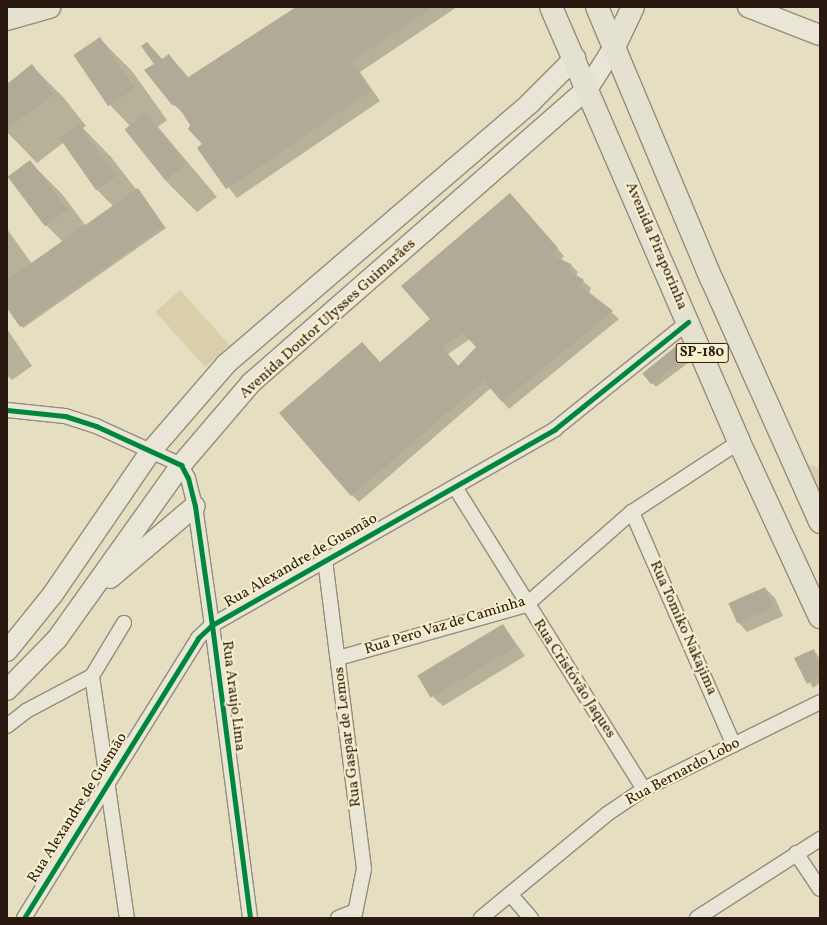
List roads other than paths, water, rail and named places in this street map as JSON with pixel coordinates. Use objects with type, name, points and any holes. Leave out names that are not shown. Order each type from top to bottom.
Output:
[{"type":"main road","points":[[7,19],[49,7]]},
{"type":"main road","name":"Avenida Piraporinha","points":[[551,7],[588,88],[739,442],[820,617]]},
{"type":"main road","name":"SP-180","points":[[597,7],[712,280],[820,522]]},
{"type":"main road","points":[[614,47],[633,7]]},
{"type":"main road","points":[[748,7],[820,35]]},
{"type":"main road","name":"Avenida Doutor Ulysses Guimarães","points":[[7,690],[57,640],[181,465],[251,383],[588,88],[614,47]]},
{"type":"main road","name":"Avenida Doutor Ulysses Guimarães","points":[[7,651],[53,594],[151,451],[250,340],[500,128],[575,58]]},
{"type":"main road","points":[[88,597],[195,506]]},
{"type":"street","name":"Rua Alexandre de Gusmão","points":[[24,918],[108,786],[186,652],[212,625],[560,426],[688,322]]},
{"type":"street","points":[[7,410],[80,420],[181,465]]},
{"type":"street","name":"Rua Pero Vaz de Caminha","points":[[338,658],[526,605],[632,512],[739,442]]},
{"type":"street","name":"Rua Araujo Lima","points":[[181,465],[195,506],[250,918]]},
{"type":"street","name":"Rua Cristóvão Jaques","points":[[455,487],[526,605],[644,789]]},
{"type":"street","name":"Rua Tomiko Nakajima","points":[[632,512],[734,744]]},
{"type":"street","name":"Rua Gaspar de Lemos","points":[[325,560],[364,868],[361,893],[354,915],[338,918]]},
{"type":"street","points":[[7,726],[26,711],[92,676],[124,623]]},
{"type":"street","points":[[92,676],[127,918]]},
{"type":"street","name":"Rua Bernardo Lobo","points":[[482,918],[607,814],[644,789],[820,702]]},
{"type":"street","points":[[703,916],[796,853],[820,839]]},
{"type":"street","points":[[796,853],[820,889]]},
{"type":"street","points":[[510,894],[531,918]]}]
